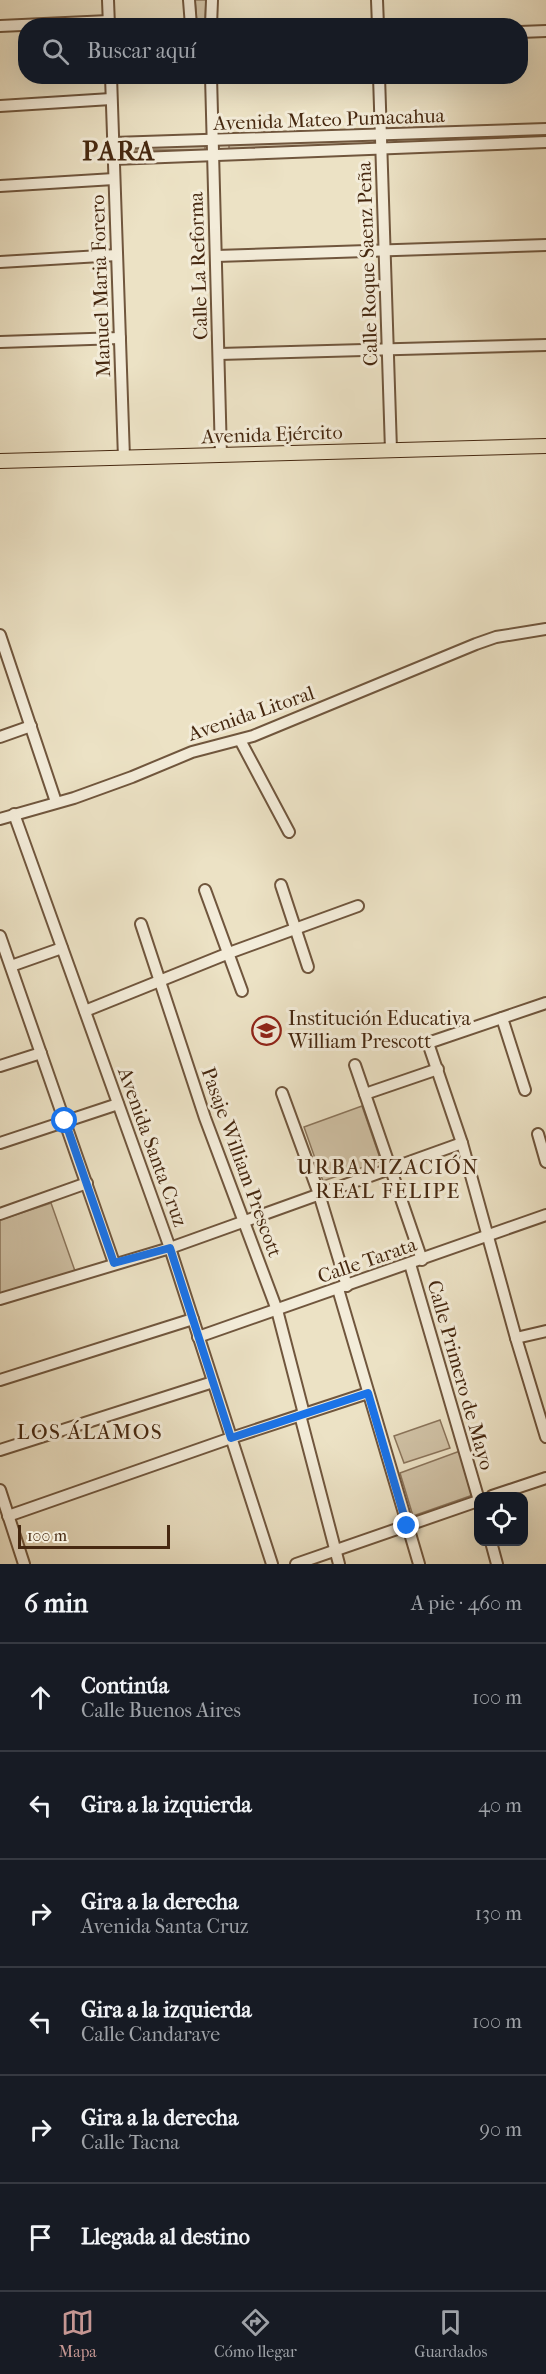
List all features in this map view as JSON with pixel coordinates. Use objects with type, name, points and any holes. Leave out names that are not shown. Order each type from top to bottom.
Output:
[{"type":"main road","name":"Avenida Ejército","points":[[0,461],[546,446]]},
{"type":"street","points":[[108,0],[109,18]]},
{"type":"street","points":[[189,0],[190,18]]},
{"type":"street","points":[[211,18],[212,0]]},
{"type":"street","points":[[377,0],[378,18]]},
{"type":"street","points":[[0,26],[18,26]]},
{"type":"street","points":[[528,32],[546,31]]},
{"type":"street","name":"Manuel Maria Forero","points":[[111,84],[124,458]]},
{"type":"street","name":"Calle La Reforma","points":[[211,84],[221,455]]},
{"type":"street","name":"Calle Roque Saenz Peña","points":[[380,84],[391,450]]},
{"type":"street","points":[[0,106],[111,99]]},
{"type":"street","name":"Avenida Mateo Pumacahua","points":[[113,143],[546,129]]},
{"type":"street","name":"Avenida Mateo Pumacahua","points":[[113,159],[546,142]]},
{"type":"street","points":[[0,186],[114,179]]},
{"type":"street","points":[[216,256],[546,245]]},
{"type":"street","points":[[0,262],[117,255]]},
{"type":"street","points":[[0,342],[120,338]]},
{"type":"street","points":[[219,354],[546,345]]},
{"type":"street","name":"Avenida Litoral","points":[[0,819],[98,790],[192,752],[240,740],[496,637],[546,629]]},
{"type":"street","points":[[0,635],[57,802]]},
{"type":"street","points":[[0,737],[31,726]]},
{"type":"street","points":[[240,740],[289,832]]},
{"type":"street","name":"Avenida Santa Cruz","points":[[14,814],[170,1248],[272,1564]]},
{"type":"street","points":[[280,885],[308,967]]},
{"type":"street","points":[[205,890],[242,991]]},
{"type":"street","points":[[85,1011],[229,953],[358,906]]},
{"type":"street","name":"Pasaje William Prescott","points":[[141,924],[205,1118],[277,1310],[339,1564]]},
{"type":"street","points":[[0,936],[114,1263]]},
{"type":"street","points":[[11,966],[62,948]]},
{"type":"street","points":[[546,1003],[428,1043],[462,1143],[546,1437]]},
{"type":"street","points":[[502,1018],[525,1090]]},
{"type":"street","points":[[0,1066],[41,1053]]},
{"type":"street","points":[[355,1065],[422,1260]]},
{"type":"street","points":[[365,1094],[438,1069]]},
{"type":"street","points":[[282,1093],[319,1194],[368,1393],[419,1564]]},
{"type":"street","points":[[0,1143],[118,1104]]},
{"type":"street","points":[[538,1134],[546,1162]]},
{"type":"street","points":[[0,1299],[170,1248],[462,1143]]},
{"type":"street","points":[[0,1214],[87,1183]]},
{"type":"street","name":"Calle Tarata","points":[[198,1337],[546,1215]]},
{"type":"street","name":"Calle Primero de Mayo","points":[[410,1264],[476,1492]]},
{"type":"street","points":[[0,1380],[193,1319]]},
{"type":"street","points":[[516,1338],[546,1331]]},
{"type":"street","points":[[0,1450],[213,1382]]},
{"type":"street","points":[[6,1520],[231,1438],[368,1393]]},
{"type":"street","points":[[506,1492],[546,1478]]},
{"type":"street","points":[[0,1490],[6,1520],[24,1564]]},
{"type":"street","points":[[296,1564],[474,1501]]},
{"type":"street","points":[[492,1546],[497,1564]]},
{"type":"shaded area","points":[[195,0],[206,0],[205,18],[196,18]]},
{"type":"shaded area","points":[[541,131],[541,137],[397,144],[396,139]]},
{"type":"shaded area","points":[[374,139],[374,144],[229,150],[229,144]]},
{"type":"shaded area","points":[[205,144],[205,150],[127,150],[127,145]]},
{"type":"shaded area","points":[[362,1106],[381,1161],[323,1181],[304,1127]]},
{"type":"shaded area","points":[[51,1203],[75,1271],[0,1295],[0,1220]]},
{"type":"shaded area","points":[[440,1420],[450,1448],[404,1463],[394,1436]]},
{"type":"shaded area","points":[[460,1451],[473,1495],[413,1516],[400,1473]]},
{"type":"place","name":"Institución Educativa William Prescott","points":[[267,1030]]},
{"type":"district","name":"PARA","points":[[119,151]]},
{"type":"district","name":"URBANIZACIÓN REAL FELIPE","points":[[388,1179]]},
{"type":"district","name":"LOS ÁLAMOS","points":[[90,1432]]},
{"type":"route","points":[[65,1121],[114,1263],[170,1248],[231,1438],[368,1393],[407,1526]]}]
